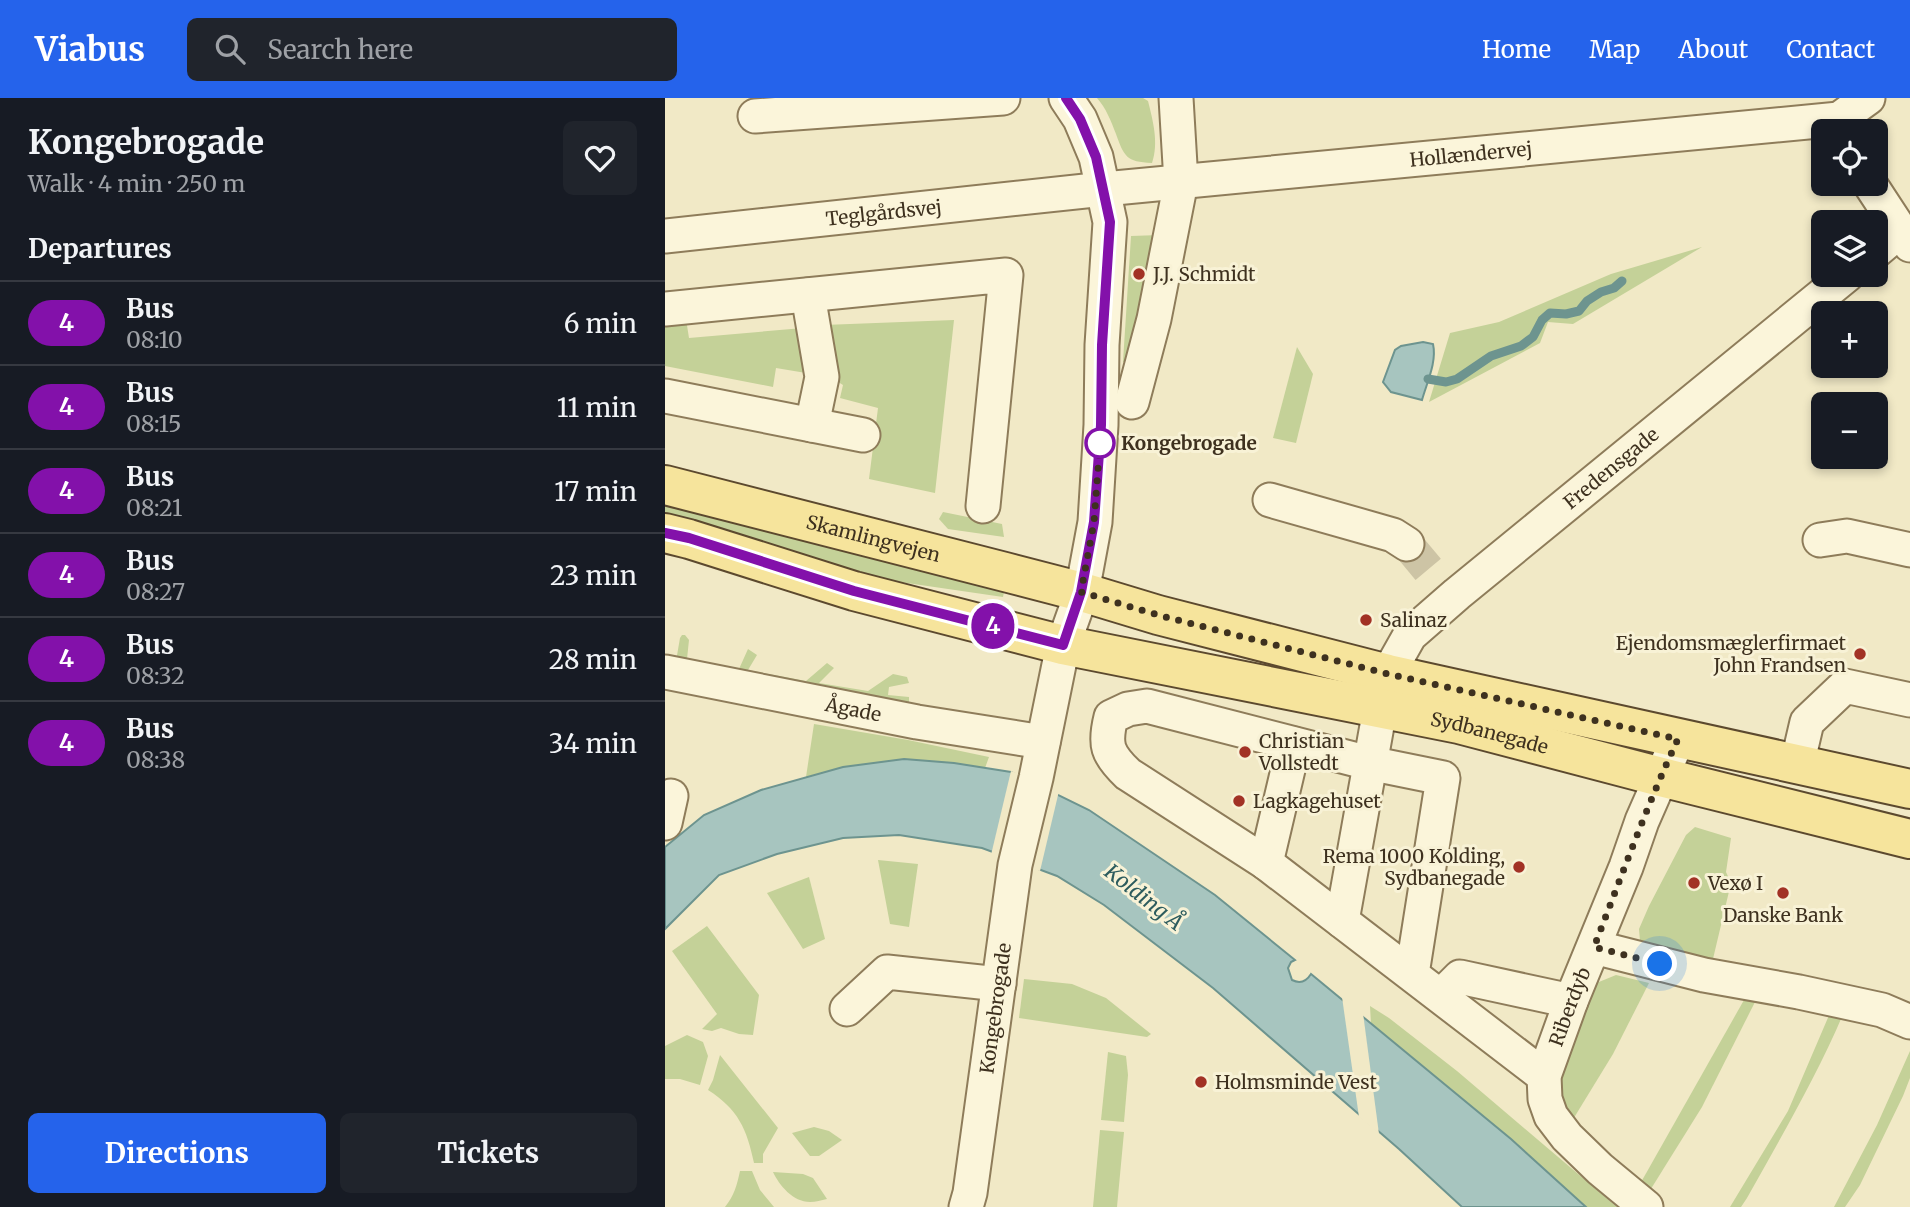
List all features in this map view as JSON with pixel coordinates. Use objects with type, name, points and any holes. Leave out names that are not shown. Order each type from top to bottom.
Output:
[{"type":"main road","name":"Skamlingvejen","points":[[665,485],[1081,592]]},
{"type":"main road","points":[[665,533],[689,538],[854,591],[1063,645]]},
{"type":"main road","name":"Sydbanegade","points":[[1081,592],[1384,691],[1483,730],[1661,777],[1909,835]]},
{"type":"main road","name":"Sydbanegade","points":[[1063,645],[1384,691],[1678,739],[1910,789]]},
{"type":"street","points":[[755,116],[1003,98]]},
{"type":"street","name":"Kongebrogade","points":[[966,1207],[972,1180],[1015,865],[1063,645],[1081,592],[1094,522],[1110,222],[1096,157],[1080,119],[1066,98]]},
{"type":"street","points":[[1132,402],[1154,319],[1181,182],[1176,98]]},
{"type":"street","points":[[1838,116],[1868,98]]},
{"type":"street","name":"Hollændervej","points":[[1104,189],[1838,116]]},
{"type":"street","name":"Teglgårdsvej","points":[[665,236],[1104,189]]},
{"type":"street","points":[[1878,196],[1906,237],[1888,245]]},
{"type":"street","points":[[665,309],[1006,275],[983,506]]},
{"type":"street","name":"Fredensgade","points":[[1342,921],[1384,691],[1410,635],[1447,588],[1832,287]]},
{"type":"street","points":[[808,295],[822,377],[812,425]]},
{"type":"street","points":[[665,396],[863,435]]},
{"type":"street","points":[[1270,500],[1393,536],[1407,544]]},
{"type":"street","points":[[1820,540],[1847,536],[1910,550]]},
{"type":"street","name":"Ågade","points":[[665,672],[917,722],[1043,742]]},
{"type":"street","points":[[1797,765],[1807,722],[1845,686],[1910,700]]},
{"type":"street","points":[[1412,974],[1443,778],[1369,763],[1147,706],[1128,709],[1111,717],[1106,736],[1112,759],[1128,774],[1266,863],[1544,1076]]},
{"type":"street","name":"Riberdyb","points":[[1646,1207],[1567,1137],[1551,1116],[1545,1099],[1544,1076],[1571,1001],[1678,739]]},
{"type":"street","points":[[1266,863],[1294,744]]},
{"type":"street","points":[[1594,947],[1704,975],[1882,1010],[1910,1022]]},
{"type":"street","points":[[847,1009],[887,972],[999,984]]},
{"type":"street","points":[[1441,996],[1460,977],[1571,1001]]},
{"type":"green space","points":[[1097,98],[1143,98],[1148,101],[1155,140],[1152,163],[1137,161],[1127,156]]},
{"type":"green space","points":[[1160,235],[1129,363],[1123,362],[1131,236]]},
{"type":"green space","points":[[1702,247],[1573,324],[1548,322],[1540,343],[1429,402],[1450,333],[1499,322],[1611,274]]},
{"type":"green space","points":[[686,319],[689,338],[803,328],[812,374],[776,368],[773,387],[665,366],[665,324]]},
{"type":"green space","points":[[954,320],[935,493],[869,479],[878,408],[840,398],[843,385],[835,380],[824,325]]},
{"type":"green space","points":[[1297,347],[1313,374],[1296,443],[1273,438]]},
{"type":"green space","points":[[665,503],[1005,587],[1003,597],[852,575],[665,514]]},
{"type":"green space","points":[[943,512],[1002,524],[1004,537],[948,529],[939,519]]},
{"type":"green space","points":[[682,635],[689,640],[687,659],[739,669],[748,649],[757,655],[748,670],[806,681],[827,663],[834,668],[819,683],[868,691],[893,674],[907,677],[909,683],[889,687],[888,695],[909,697],[909,709],[675,667]]},
{"type":"green space","points":[[814,724],[989,757],[985,768],[904,759],[843,767],[806,777]]},
{"type":"green space","points":[[1695,827],[1731,838],[1726,872],[1731,883],[1712,963],[1664,954],[1640,941],[1639,929],[1649,906],[1686,835]]},
{"type":"green space","points":[[878,860],[918,864],[909,927],[890,924]]},
{"type":"green space","points":[[809,877],[825,939],[803,949],[767,893]]},
{"type":"green space","points":[[707,926],[759,995],[753,1035],[721,1028],[712,1031],[702,1029],[717,1014],[672,951]]},
{"type":"green space","points":[[1616,975],[1649,983],[1613,1054],[1572,1121],[1557,1104],[1554,1081],[1594,984]]},
{"type":"green space","points":[[1024,979],[1072,984],[1106,998],[1151,1034],[1147,1037],[1019,1018]]},
{"type":"green space","points":[[1744,1000],[1755,1002],[1702,1107],[1649,1192],[1640,1184]]},
{"type":"green space","points":[[1370,1006],[1457,1071],[1617,1207],[1586,1207],[1511,1139],[1371,1024]]},
{"type":"green space","points":[[1833,1006],[1844,1012],[1810,1083],[1747,1198],[1741,1207],[1730,1207],[1788,1111]]},
{"type":"green space","points":[[687,1035],[703,1042],[708,1056],[700,1085],[680,1079],[665,1079],[665,1046]]},
{"type":"green space","points":[[1910,1051],[1910,1078],[1860,1185],[1845,1207],[1834,1207],[1877,1125]]},
{"type":"green space","points":[[1108,1052],[1126,1056],[1128,1075],[1124,1122],[1101,1120]]},
{"type":"green space","points":[[720,1055],[778,1128],[763,1154],[763,1163],[754,1163],[748,1140],[734,1112],[708,1090]]},
{"type":"green space","points":[[814,1127],[829,1131],[842,1140],[819,1156],[810,1156],[792,1133]]},
{"type":"green space","points":[[1100,1130],[1124,1132],[1117,1207],[1093,1207]]},
{"type":"green space","points":[[740,1171],[752,1171],[760,1190],[774,1207],[725,1207],[735,1190]]},
{"type":"green space","points":[[773,1172],[803,1174],[813,1178],[827,1199],[810,1202],[792,1196]]},
{"type":"water","points":[[1423,342],[1433,344],[1434,351],[1433,365],[1422,400],[1391,392],[1383,382],[1395,350],[1401,346]]},
{"type":"water","name":"Kolding Å","points":[[904,759],[1011,772],[1089,810],[1215,895],[1295,960],[1288,968],[1292,980],[1303,982],[1311,974],[1511,1139],[1586,1207],[1462,1207],[1213,988],[1104,905],[1057,876],[982,848],[899,835],[843,838],[777,854],[719,875],[665,929],[665,847],[704,815],[761,790],[843,767]]},
{"type":"pier","points":[[1011,771],[1059,791],[1040,871],[991,855]]},
{"type":"pier","points":[[1342,997],[1363,1013],[1379,1134],[1359,1117]]},
{"type":"waterway","points":[[1428,379],[1446,382],[1457,379],[1491,356],[1521,346],[1533,337],[1542,320],[1550,313],[1579,311],[1587,301],[1614,288],[1622,281]]},
{"type":"tunnel","points":[[1407,544],[1438,581]]},
{"type":"bus line","name":"4","points":[[665,533],[689,538],[854,591],[1063,645],[1081,592],[1094,522],[1110,222],[1096,157],[1080,119],[1066,98]]},
{"type":"place","name":"J.J. Schmidt","points":[[1139,274]]},
{"type":"place","name":"Kongebrogade","points":[[1100,443]]},
{"type":"place","name":"Salinaz","points":[[1366,620]]},
{"type":"place","name":"Ejendomsmæglerfirmaet John Frandsen","points":[[1860,654]]},
{"type":"place","name":"Christian Vollstedt","points":[[1245,752]]},
{"type":"place","name":"Lagkagehuset","points":[[1239,801]]},
{"type":"place","name":"Rema 1000 Kolding, Sydbanegade","points":[[1519,867]]},
{"type":"place","name":"Vexø I","points":[[1694,883]]},
{"type":"place","name":"Danske Bank","points":[[1783,893]]},
{"type":"place","name":"Holmsminde Vest","points":[[1201,1082]]},
{"type":"route","points":[[1100,443],[1094,522],[1081,592],[1158,615],[1388,674],[1678,739],[1642,821],[1594,947],[1660,964]]}]
